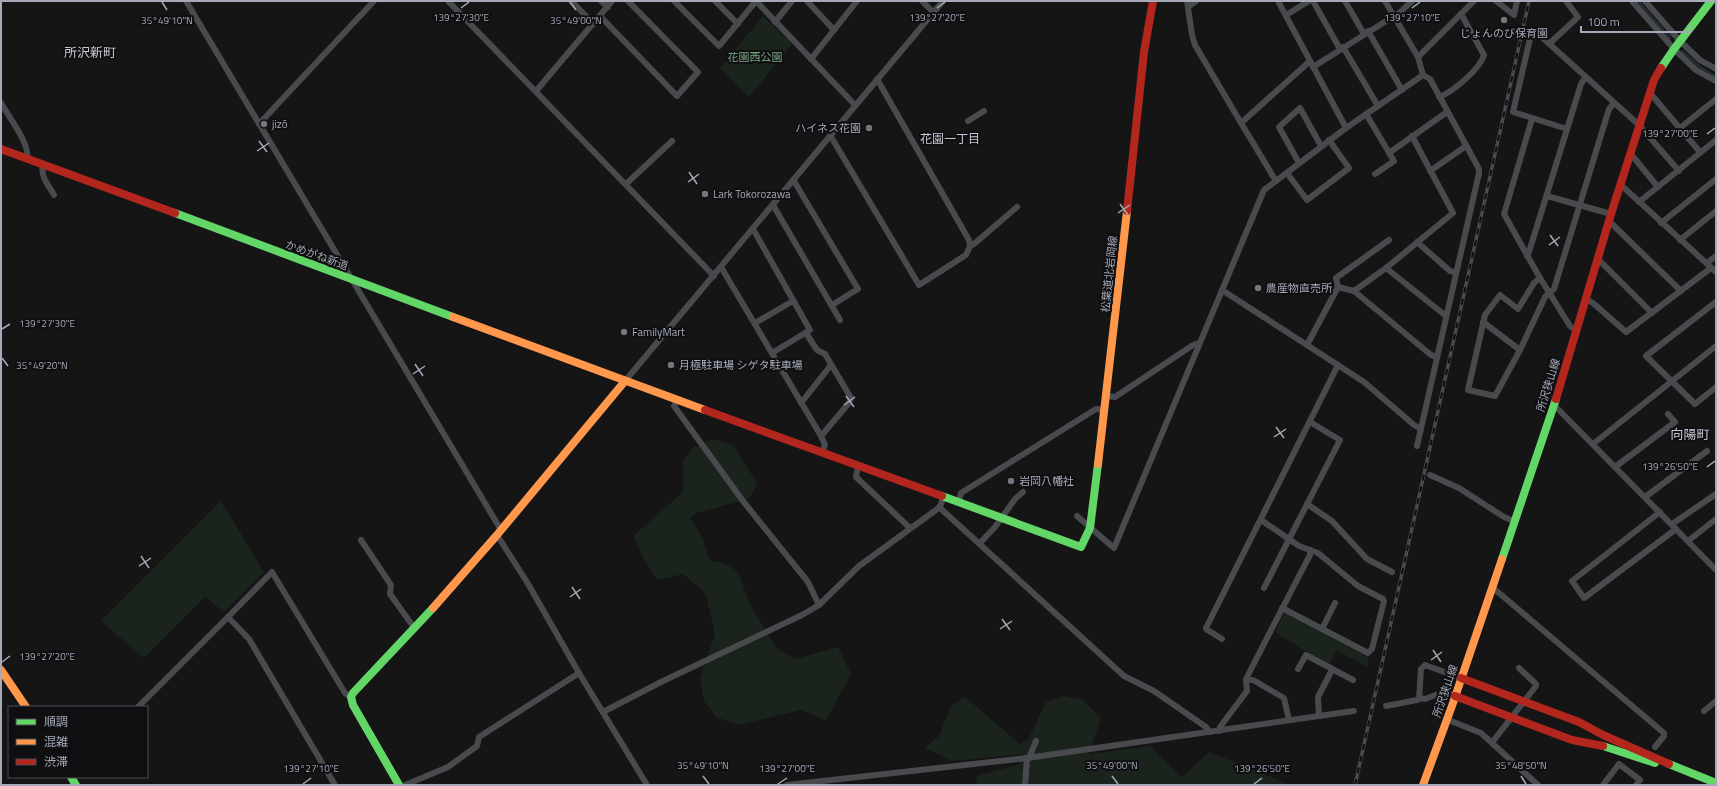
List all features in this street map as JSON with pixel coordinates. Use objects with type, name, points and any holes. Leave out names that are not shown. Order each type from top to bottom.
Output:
[{"type":"street","points":[[186,1],[350,278],[499,532],[579,673],[646,785]]},
{"type":"street","points":[[259,124],[374,1]]},
{"type":"street","points":[[448,1],[714,276]]},
{"type":"street","points":[[572,1],[594,24]]},
{"type":"street","points":[[601,1],[608,7]]},
{"type":"street","points":[[536,91],[612,1]]},
{"type":"street","points":[[600,16],[677,96],[698,72],[628,1]]},
{"type":"street","points":[[674,1],[718,46],[756,1],[811,60],[855,104]]},
{"type":"street","points":[[715,1],[738,24]]},
{"type":"street","points":[[775,22],[792,1]]},
{"type":"street","points":[[807,1],[834,30]]},
{"type":"street","points":[[811,60],[856,1]]},
{"type":"street","points":[[922,1],[934,12]]},
{"type":"street","points":[[351,697],[353,693],[415,629],[499,532],[625,380],[794,181],[855,104],[943,1]]},
{"type":"street","name":"松葉道北岩岡線","points":[[1081,547],[1090,528],[1107,396],[1144,52],[1153,1]]},
{"type":"street","points":[[1196,1],[1188,4],[1192,35],[1195,45],[1276,181]]},
{"type":"street","points":[[1278,1],[1346,128]]},
{"type":"street","points":[[1286,15],[1309,1]]},
{"type":"street","points":[[1313,1],[1378,106]]},
{"type":"street","points":[[1345,1],[1402,90]]},
{"type":"street","points":[[1386,1],[1418,57],[1423,75],[1430,79],[1479,169],[1417,446]]},
{"type":"street","points":[[1241,123],[1311,64],[1395,17],[1412,1]]},
{"type":"street","points":[[1418,57],[1474,1]]},
{"type":"street","points":[[1496,1],[1514,15],[1517,1]]},
{"type":"street","points":[[1550,44],[1578,17],[1566,1]]},
{"type":"street","points":[[1632,1],[1674,49],[1696,70],[1716,81]]},
{"type":"street","points":[[1645,1],[1680,41],[1700,60],[1716,69]]},
{"type":"street","name":"所沢狭山線","points":[[1423,785],[1455,696],[1554,405],[1630,153],[1650,93],[1659,71],[1711,1]]},
{"type":"street","points":[[1439,97],[1453,91],[1482,62],[1484,55],[1461,14]]},
{"type":"street","points":[[1568,129],[1514,112],[1513,110],[1530,32],[1534,30],[1585,78],[1639,125],[1679,171]]},
{"type":"street","points":[[1077,516],[1114,548],[1264,190],[1329,140],[1423,75]]},
{"type":"street","points":[[1527,256],[1581,84],[1585,78]]},
{"type":"street","points":[[830,135],[919,285],[966,255],[970,246],[969,240],[877,79]]},
{"type":"street","points":[[1650,93],[1700,152]]},
{"type":"street","points":[[1680,128],[1716,99]]},
{"type":"street","points":[[1,103],[28,150],[27,159]]},
{"type":"street","points":[[1540,278],[1534,283],[1518,309],[1500,295],[1484,315],[1468,390],[1495,396],[1520,350],[1545,297],[1554,289],[1609,109],[1614,103]]},
{"type":"street","points":[[1300,163],[1279,127],[1300,108],[1321,146]]},
{"type":"street","points":[[968,122],[984,111]]},
{"type":"street","points":[[1389,153],[1447,112]]},
{"type":"street","points":[[1366,114],[1394,161],[1375,174]]},
{"type":"street","points":[[1532,118],[1504,214],[1540,278],[1570,326],[1576,331]]},
{"type":"street","points":[[1354,291],[1386,268],[1453,213],[1412,136]]},
{"type":"street","points":[[1287,173],[1307,200],[1349,168],[1329,140]]},
{"type":"street","points":[[1639,202],[1716,140]]},
{"type":"street","points":[[626,184],[672,141]]},
{"type":"street","points":[[1430,171],[1466,146]]},
{"type":"street","name":"かめがね新道","points":[[1,149],[677,400],[1081,547]]},
{"type":"street","points":[[1630,153],[1658,187]]},
{"type":"street","points":[[43,165],[43,177],[54,196]]},
{"type":"street","points":[[1661,223],[1716,179]]},
{"type":"street","points":[[794,181],[858,290],[832,306]]},
{"type":"street","points":[[1621,185],[1711,268]]},
{"type":"street","points":[[1547,196],[1580,205],[1610,218],[1681,290]]},
{"type":"street","points":[[773,205],[840,320]]},
{"type":"street","points":[[970,246],[1017,207]]},
{"type":"street","points":[[1680,240],[1716,211]]},
{"type":"street","points":[[753,229],[810,330],[772,353]]},
{"type":"street","points":[[1307,345],[1338,287],[1336,278],[1389,240]]},
{"type":"street","points":[[1417,242],[1450,271],[1456,273]]},
{"type":"street","points":[[1586,299],[1593,303],[1624,332],[1652,313],[1711,268],[1716,256]]},
{"type":"street","points":[[1598,258],[1652,313]]},
{"type":"street","points":[[721,267],[821,436],[825,445],[822,453]]},
{"type":"street","points":[[1386,268],[1446,316]]},
{"type":"street","points":[[1338,287],[1354,291],[1431,355],[1436,357]]},
{"type":"street","points":[[1222,290],[1364,382],[1414,425],[1421,429]]},
{"type":"street","points":[[755,323],[793,301]]},
{"type":"street","points":[[1716,302],[1646,356],[1695,404],[1716,388]]},
{"type":"street","points":[[1483,322],[1520,350]]},
{"type":"street","points":[[806,333],[817,350],[825,354],[851,398],[851,400],[821,436]]},
{"type":"street","points":[[1107,396],[1115,396],[1193,345],[1199,343]]},
{"type":"street","points":[[1593,444],[1716,346]]},
{"type":"street","points":[[802,403],[831,365]]},
{"type":"street","points":[[1222,639],[1206,628],[1338,365]]},
{"type":"street","points":[[677,400],[674,406],[743,501],[808,582],[818,605]]},
{"type":"street","points":[[1554,405],[1716,570]]},
{"type":"street","points":[[958,503],[961,493],[1096,409],[1105,410]]},
{"type":"street","points":[[1616,467],[1675,422],[1668,414]]},
{"type":"street","points":[[1264,588],[1340,440],[1310,422]]},
{"type":"street","points":[[1645,498],[1707,451]]},
{"type":"street","points":[[858,466],[856,477],[910,528]]},
{"type":"street","points":[[1430,475],[1459,488],[1504,517],[1514,521]]},
{"type":"street","points":[[980,543],[1015,499],[1023,492]]},
{"type":"street","points":[[1660,512],[1572,581],[1584,598],[1716,494]]},
{"type":"street","points":[[603,712],[663,681],[802,615],[818,605],[859,566],[939,507],[943,498]]},
{"type":"street","points":[[1307,504],[1332,521],[1367,559],[1392,572]]},
{"type":"street","points":[[939,507],[1124,676],[1158,693],[1206,727],[1210,732]]},
{"type":"street","points":[[1688,541],[1716,519]]},
{"type":"street","points":[[1261,520],[1299,546],[1320,555],[1358,586],[1383,599],[1384,601],[1370,652],[1282,608]]},
{"type":"street","points":[[361,540],[391,585],[390,594],[415,629]]},
{"type":"street","points":[[1219,731],[1220,727],[1247,691],[1246,680],[1310,555],[1310,550]]},
{"type":"street","points":[[139,706],[272,572],[345,693],[351,697],[353,705],[399,785]]},
{"type":"street","points":[[1492,586],[1664,733],[1664,736],[1655,747]]},
{"type":"street","points":[[1322,629],[1335,603]]},
{"type":"street","points":[[228,617],[249,639],[336,785]]},
{"type":"street","points":[[1298,669],[1306,654],[1332,670],[1353,680]]},
{"type":"street","points":[[1420,698],[1421,670],[1423,666],[1427,665],[1579,722],[1603,735],[1689,773]]},
{"type":"street","points":[[1494,740],[1536,684],[1519,668]]},
{"type":"street","points":[[1,670],[25,706]]},
{"type":"street","points":[[1319,716],[1318,697],[1332,670]]},
{"type":"street","points":[[405,785],[448,767],[477,746],[479,737],[579,673]]},
{"type":"street","points":[[1246,680],[1252,680],[1284,698],[1289,720]]},
{"type":"street","points":[[1386,706],[1417,700],[1420,698],[1425,699],[1444,692],[1572,740],[1601,746],[1689,773],[1716,783]]},
{"type":"street","points":[[1704,711],[1716,701]]},
{"type":"street","points":[[787,785],[1028,758],[1354,711]]},
{"type":"street","points":[[1446,719],[1481,733],[1538,785]]},
{"type":"street","points":[[1025,785],[1028,758],[1036,742]]},
{"type":"street","points":[[1603,785],[1619,764],[1640,780],[1636,785]]},
{"type":"green space","name":"花園西公園","points":[[763,16],[792,44],[749,97],[720,68]]},
{"type":"green space","points":[[713,439],[733,445],[757,483],[749,499],[696,513],[690,518],[703,538],[709,560],[727,564],[739,574],[750,605],[778,650],[796,659],[838,647],[851,674],[826,720],[801,710],[738,725],[716,717],[704,701],[700,679],[715,634],[706,594],[683,574],[658,580],[646,563],[633,536],[683,492],[683,460],[693,448]]},
{"type":"green space","points":[[221,501],[264,572],[224,612],[205,597],[144,658],[101,621]]},
{"type":"green space","points":[[1285,612],[1369,658],[1367,667],[1336,650],[1329,666],[1275,632]]},
{"type":"green space","points":[[1064,696],[1083,700],[1101,718],[1089,754],[1149,746],[1182,777],[1209,752],[1286,783],[1285,785],[976,785],[977,776],[1020,764],[1022,754],[952,761],[925,748],[939,736],[951,706],[965,697],[1020,744],[1028,740],[1046,702]]},
{"type":"waterway","points":[[1638,1],[1670,38]]},
{"type":"waterway","points":[[1682,51],[1699,66],[1716,77]]},
{"type":"railway","points":[[1355,785],[1529,1]]},
{"type":"traffic: fast","points":[[1661,68],[1711,1]]},
{"type":"traffic: fast","points":[[175,213],[453,317]]},
{"type":"traffic: fast","points":[[1502,559],[1556,399]]},
{"type":"traffic: fast","points":[[942,496],[1081,547],[1090,528],[1098,464]]},
{"type":"traffic: fast","points":[[399,785],[353,705],[351,697],[353,693],[433,608]]},
{"type":"traffic: fast","points":[[1603,746],[1655,763]]},
{"type":"traffic: fast","points":[[1669,764],[1716,783]]},
{"type":"traffic: fast","points":[[72,778],[76,785]]},
{"type":"traffic: slow","points":[[1098,464],[1127,211]]},
{"type":"traffic: slow","points":[[453,317],[705,410]]},
{"type":"traffic: slow","points":[[433,608],[497,535],[625,381]]},
{"type":"traffic: slow","points":[[1423,785],[1453,703],[1502,559]]},
{"type":"traffic: slow","points":[[1,670],[25,706]]},
{"type":"traffic: jam","points":[[1127,211],[1144,52],[1153,1]]},
{"type":"traffic: jam","points":[[1556,399],[1611,214],[1654,80],[1661,68]]},
{"type":"traffic: jam","points":[[1,149],[175,213]]},
{"type":"traffic: jam","points":[[705,410],[942,496]]},
{"type":"traffic: jam","points":[[1461,678],[1579,722],[1603,735],[1669,764]]},
{"type":"traffic: jam","points":[[1455,696],[1572,740],[1603,746]]},
{"type":"place","name":"じょんのび保育園","points":[[1504,20]]},
{"type":"place","name":"jizō","points":[[264,124]]},
{"type":"place","name":"ハイネス花園","points":[[869,128]]},
{"type":"place","name":"Lark Tokorozawa","points":[[705,194]]},
{"type":"place","name":"農産物直売所","points":[[1258,288]]},
{"type":"place","name":"FamilyMart","points":[[624,332]]},
{"type":"place","name":"月極駐車場 シゲタ駐車場","points":[[671,365]]},
{"type":"place","name":"岩岡八幡社","points":[[1011,481]]},
{"type":"district","name":"所沢新町","points":[[90,52]]},
{"type":"district","name":"花園一丁目","points":[[950,139]]},
{"type":"district","name":"向陽町","points":[[1690,434]]}]
